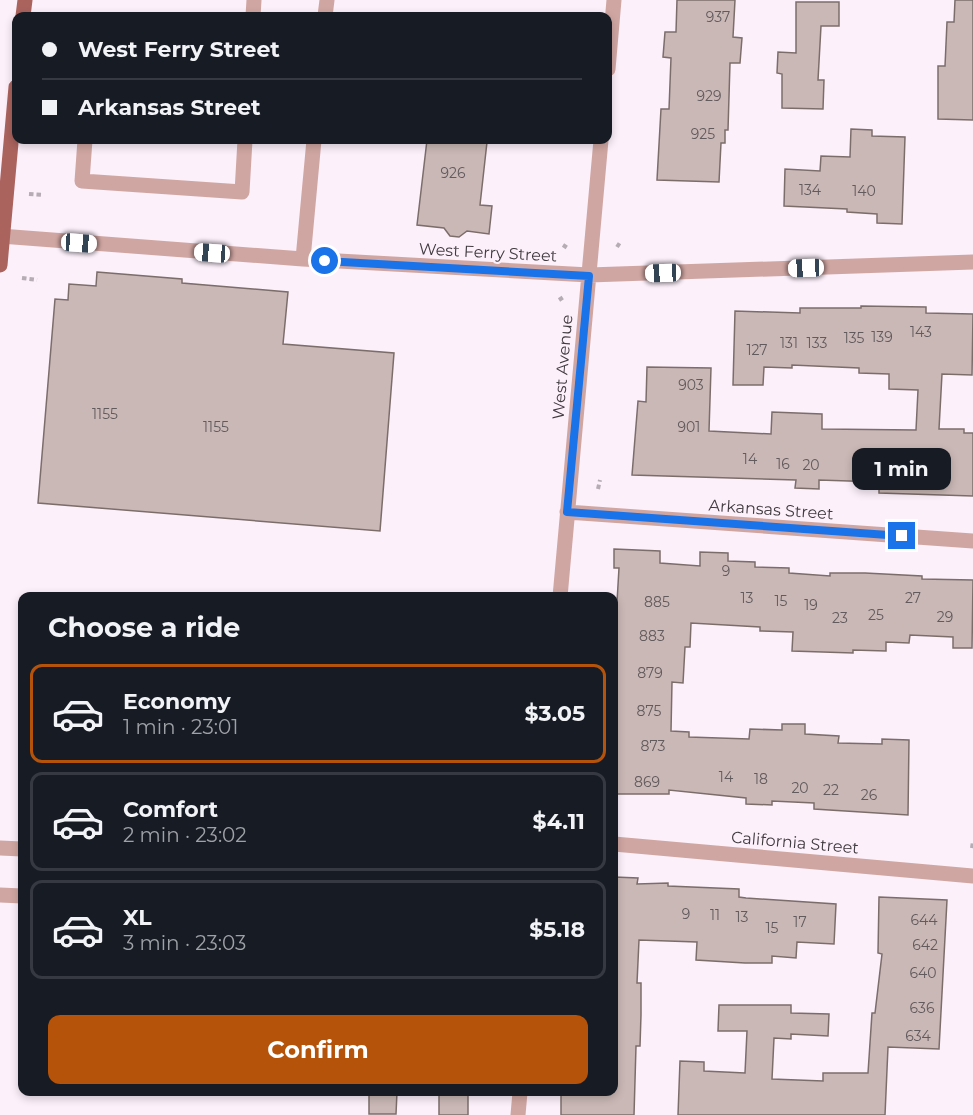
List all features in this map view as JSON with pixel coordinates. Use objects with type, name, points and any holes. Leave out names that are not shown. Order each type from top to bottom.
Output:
[{"type":"main road","points":[[0,265],[12,127]]},
{"type":"street","points":[[612,23],[614,0]]},
{"type":"street","points":[[85,144],[82,181],[242,192],[245,144]]},
{"type":"street","points":[[303,259],[314,144]]},
{"type":"street","name":"West Avenue","points":[[560,592],[601,144]]},
{"type":"street","name":"West Ferry Street","points":[[1,236],[303,259],[589,276],[973,262]]},
{"type":"street","name":"Arkansas Street","points":[[567,512],[973,541]]},
{"type":"street","name":"California Street","points":[[618,844],[973,876]]},
{"type":"street","points":[[0,848],[18,849]]},
{"type":"street","points":[[0,895],[18,896]]},
{"type":"street","points":[[518,1115],[520,1096]]},
{"type":"path","points":[[29,194],[43,195]]},
{"type":"path","points":[[617,247],[621,242]]},
{"type":"path","points":[[563,245],[569,249]]},
{"type":"path","points":[[22,278],[37,280]]},
{"type":"path","points":[[559,300],[565,296]]},
{"type":"path","points":[[598,489],[600,480]]},
{"type":"path","points":[[972,848],[973,842]]},
{"type":"building","points":[[677,0],[735,0],[733,37],[742,38],[740,63],[730,63],[728,130],[725,130],[725,143],[721,143],[719,182],[657,180],[661,109],[669,109],[671,58],[663,57],[665,32],[676,32]]},
{"type":"building","points":[[955,0],[973,0],[973,120],[938,119],[938,66],[945,66],[947,22],[954,22]]},
{"type":"building","points":[[796,2],[839,2],[839,26],[821,26],[818,80],[824,80],[823,109],[782,108],[782,74],[777,73],[778,52],[796,53]]},
{"type":"building","points":[[851,129],[872,130],[872,136],[905,137],[902,224],[877,223],[877,214],[847,212],[847,209],[784,206],[785,169],[820,171],[821,156],[850,157]]},
{"type":"building","points":[[427,144],[487,144],[480,205],[492,206],[489,234],[467,231],[459,237],[450,236],[444,228],[417,225]]},
{"type":"building","points":[[97,272],[182,279],[182,283],[288,292],[283,344],[394,353],[380,531],[38,503],[55,299],[68,300],[69,284],[96,286]]},
{"type":"building","points":[[861,306],[926,307],[926,313],[973,314],[972,375],[942,374],[939,429],[964,429],[964,433],[973,433],[973,496],[879,493],[879,482],[819,480],[819,489],[795,488],[796,480],[632,475],[638,401],[646,402],[647,367],[711,368],[709,431],[771,434],[772,412],[822,414],[822,429],[916,430],[918,390],[889,389],[889,374],[859,373],[859,368],[792,365],[792,368],[764,367],[763,385],[733,385],[735,311],[800,313],[800,308],[861,308]]},
{"type":"building","points":[[614,549],[660,551],[660,563],[700,566],[700,552],[728,553],[728,561],[755,562],[755,567],[789,568],[789,573],[830,576],[830,573],[865,573],[922,576],[922,579],[973,580],[972,648],[953,648],[953,637],[910,635],[909,643],[886,642],[886,651],[853,650],[853,653],[792,651],[793,632],[760,631],[760,627],[691,623],[690,647],[685,647],[683,683],[672,682],[671,731],[689,732],[689,737],[749,739],[750,729],[782,730],[782,724],[805,724],[805,734],[839,736],[838,743],[882,744],[882,739],[909,740],[908,815],[814,809],[814,803],[772,801],[772,805],[746,804],[746,798],[669,790],[669,794],[618,794],[619,568],[614,568]]},
{"type":"building","points":[[618,877],[638,878],[637,884],[668,883],[668,886],[739,889],[739,897],[746,898],[836,904],[834,944],[797,942],[796,958],[772,956],[772,963],[696,960],[697,942],[639,940],[637,983],[641,983],[641,1015],[640,1046],[636,1046],[634,1115],[561,1115],[561,1096],[618,1096]]},
{"type":"building","points":[[879,897],[947,900],[939,1049],[888,1047],[885,1115],[678,1115],[680,1061],[704,1062],[704,1071],[745,1073],[747,1031],[718,1031],[719,1005],[791,1005],[791,1013],[829,1014],[828,1036],[791,1034],[791,1039],[774,1038],[772,1079],[823,1081],[823,1073],[868,1073],[872,1013],[875,1013],[882,954],[878,953]]},
{"type":"building","points":[[369,1096],[397,1096],[396,1114],[369,1114]]},
{"type":"building","points":[[439,1096],[468,1096],[468,1115],[439,1115]]},
{"type":"route","points":[[325,261],[589,276],[567,512],[902,536]]}]
